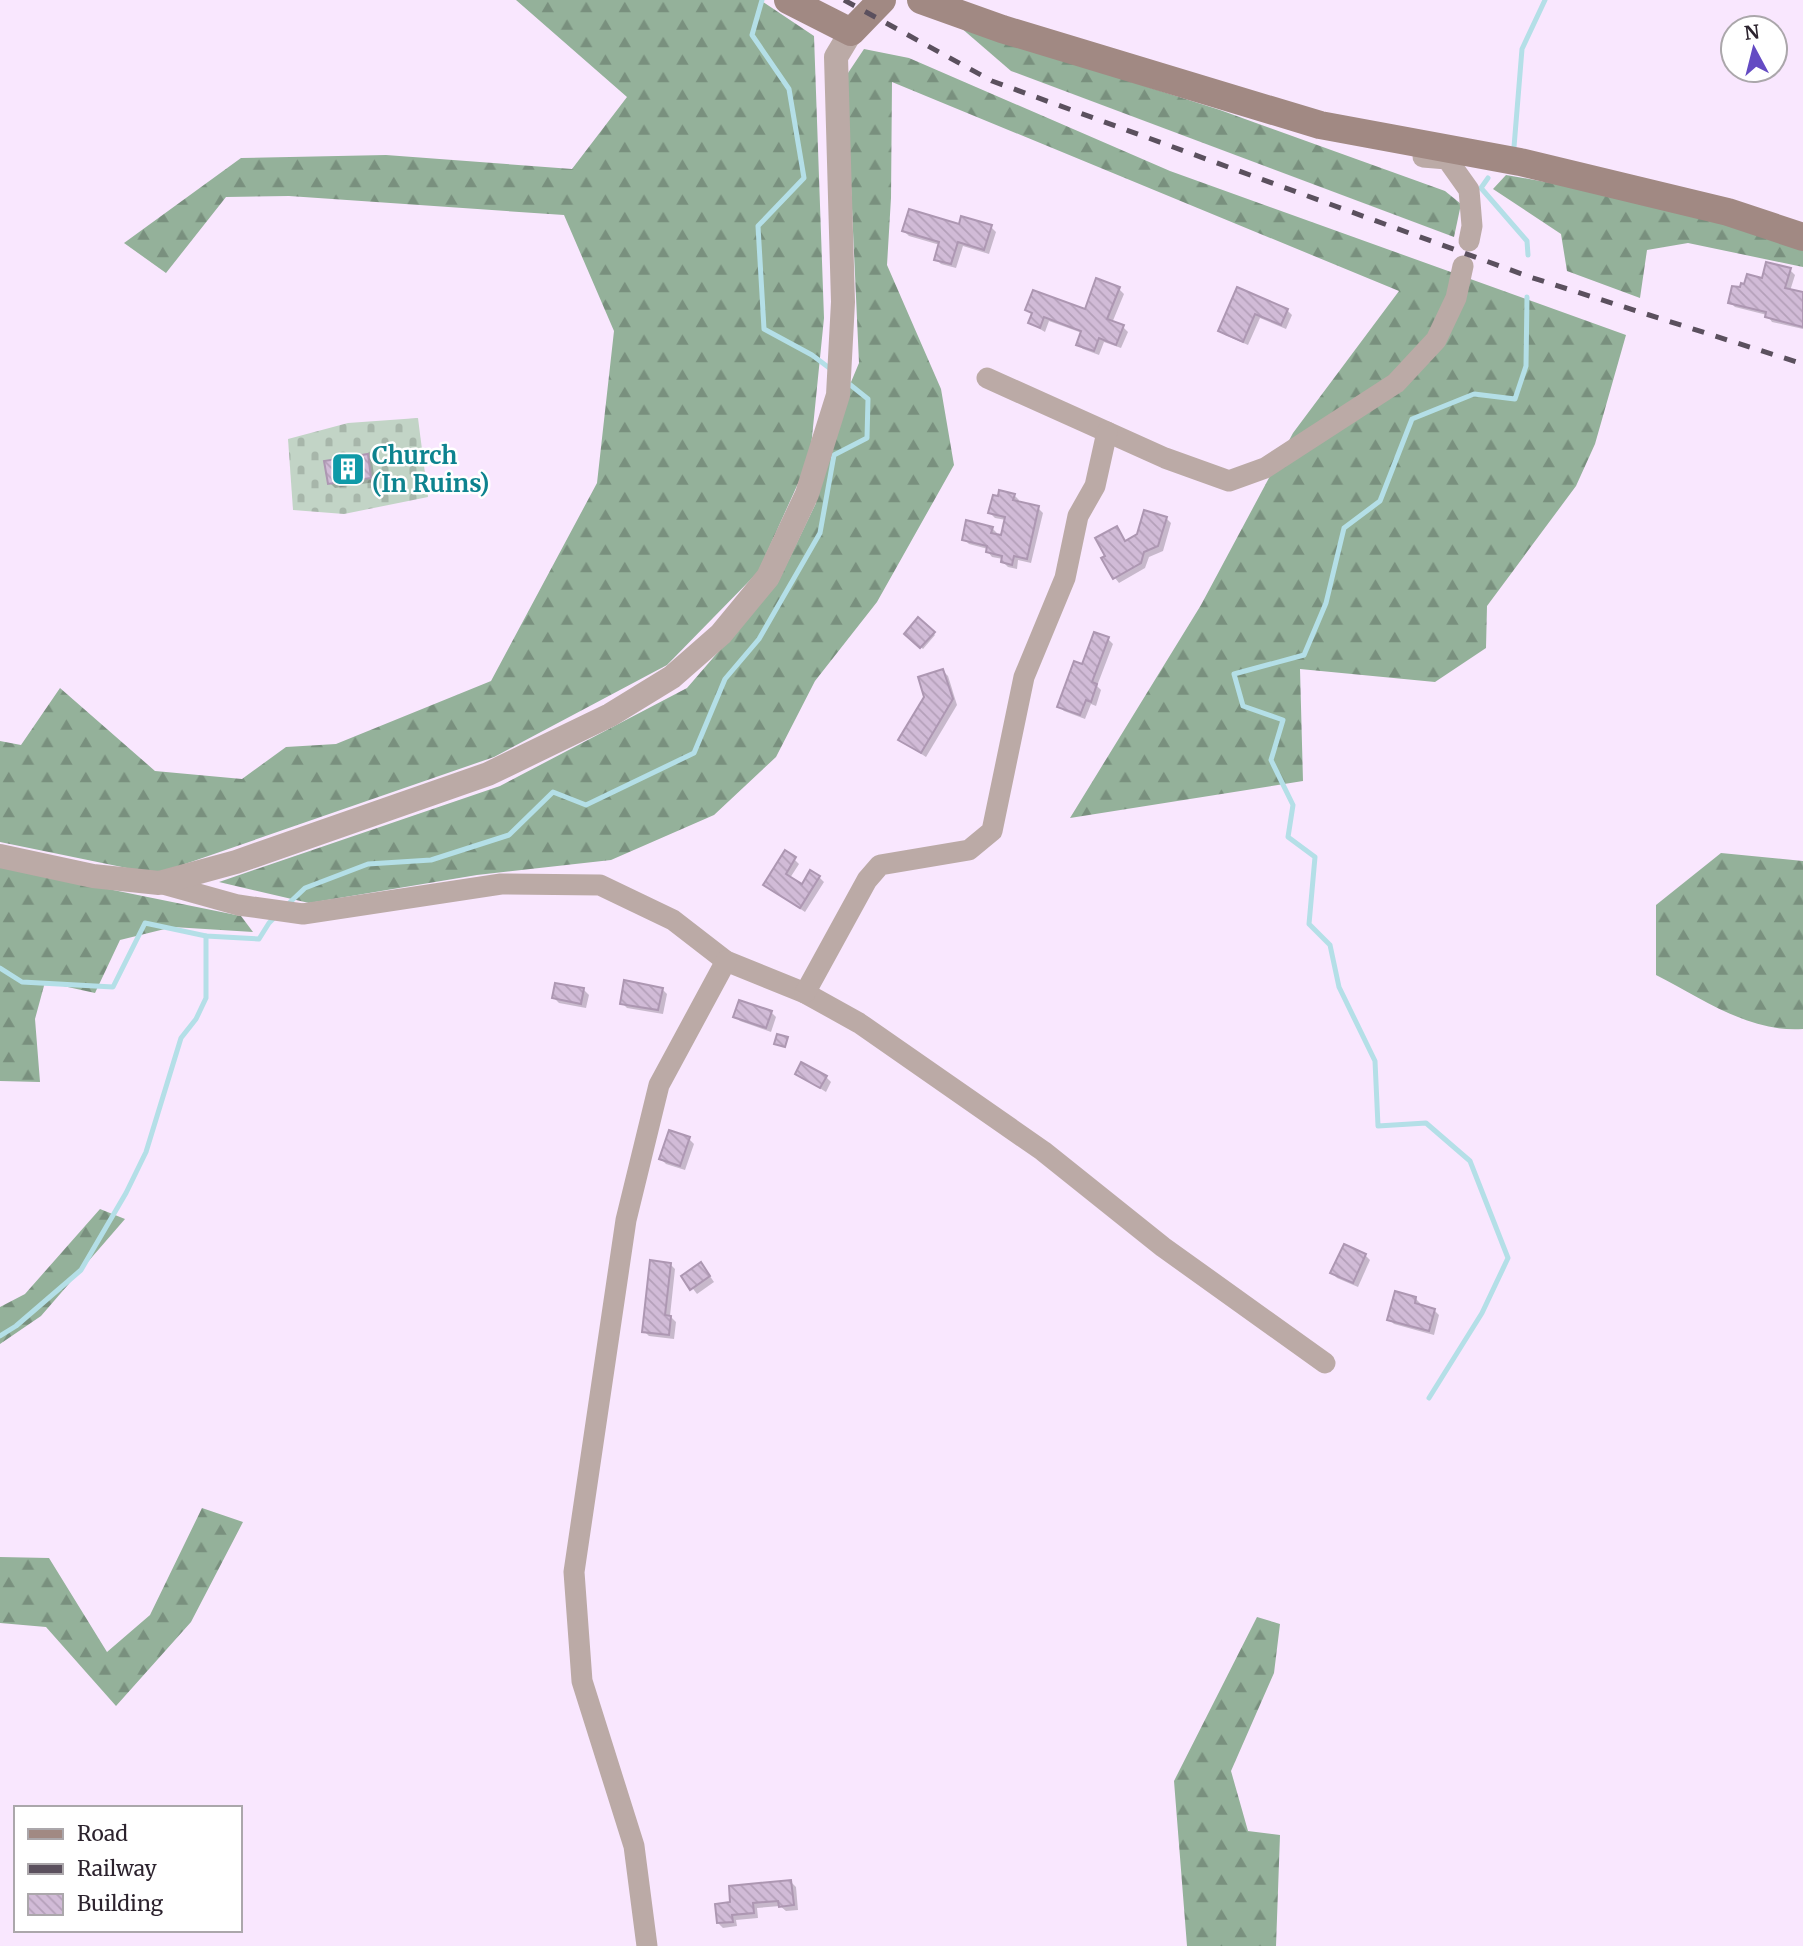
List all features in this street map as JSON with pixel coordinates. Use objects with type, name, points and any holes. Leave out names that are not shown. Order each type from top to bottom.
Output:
[{"type":"main road","points":[[788,0],[851,32],[882,0]]},
{"type":"main road","points":[[921,0],[1002,29],[1320,125],[1520,162],[1715,209],[1803,237]]},
{"type":"street","points":[[159,883],[236,862],[488,774],[610,715],[673,677],[721,634],[768,578],[807,494],[838,395],[843,302],[835,57],[851,32]]},
{"type":"street","points":[[1376,135],[1402,154],[1447,159],[1468,190],[1472,226],[1469,242]]},
{"type":"street","points":[[987,378],[1165,458],[1229,481],[1265,468],[1396,383],[1436,340],[1457,298],[1463,266]]},
{"type":"street","points":[[805,993],[867,880],[880,865],[969,850],[992,831],[1024,677],[1065,578],[1078,516],[1095,486],[1107,432]]},
{"type":"street","points":[[0,856],[93,876],[159,883],[239,905],[303,914],[501,884],[600,885],[673,920],[726,961],[805,993],[859,1023],[1043,1151],[1163,1247],[1325,1363]]},
{"type":"street","points":[[647,1946],[632,1837],[582,1681],[574,1572],[626,1220],[656,1098],[660,1085],[726,961]]},
{"type":"green space","points":[[516,0],[760,0],[814,36],[824,318],[810,457],[758,572],[667,665],[494,757],[156,874],[0,842],[0,741],[21,745],[60,688],[155,771],[242,779],[286,747],[336,744],[491,681],[597,483],[614,331],[564,215],[289,196],[226,197],[166,273],[124,243],[241,158],[386,155],[572,169],[627,97]]},
{"type":"green space","points":[[960,27],[1220,110],[1445,191],[1461,204],[1454,237],[1011,71]]},
{"type":"green space","points":[[864,49],[909,58],[1170,171],[1626,335],[1595,444],[1576,486],[1487,606],[1486,648],[1435,682],[1300,669],[1303,781],[1070,818],[1201,605],[1293,433],[1399,291],[892,82],[891,198],[887,265],[941,389],[954,465],[877,602],[815,681],[776,757],[714,815],[611,860],[477,875],[309,903],[219,882],[500,786],[687,688],[777,584],[816,503],[818,461],[859,363],[846,76]]},
{"type":"green space","points":[[1506,175],[1656,205],[1767,236],[1803,248],[1803,267],[1688,243],[1647,250],[1640,298],[1567,271],[1561,234],[1493,189]]},
{"type":"green space","points":[[418,418],[428,497],[344,514],[293,510],[288,439],[348,423]]},
{"type":"green space","points":[[1721,853],[1803,861],[1803,1029],[1783,1029],[1745,1020],[1656,975],[1656,905]]},
{"type":"green space","points":[[0,867],[241,916],[253,932],[173,927],[120,940],[95,993],[45,982],[35,1019],[40,1082],[0,1081]]},
{"type":"green space","points":[[100,1209],[125,1219],[41,1316],[0,1344],[0,1307],[25,1294]]},
{"type":"green space","points":[[202,1508],[243,1522],[191,1622],[116,1706],[46,1627],[0,1623],[0,1557],[49,1558],[107,1652],[150,1615]]},
{"type":"green space","points":[[1257,1617],[1280,1624],[1274,1673],[1231,1771],[1248,1831],[1280,1835],[1276,1946],[1187,1946],[1174,1781]]},
{"type":"building","points":[[909,209],[959,224],[961,216],[992,225],[984,250],[958,242],[951,264],[934,260],[939,242],[902,231]]},
{"type":"building","points":[[1766,262],[1791,268],[1785,288],[1803,292],[1803,327],[1765,317],[1766,312],[1728,303],[1732,286],[1740,287],[1741,283],[1744,284],[1747,274],[1762,278]]},
{"type":"building","points":[[1096,278],[1120,287],[1107,319],[1124,325],[1116,345],[1099,338],[1094,351],[1076,345],[1081,331],[1044,317],[1040,328],[1028,323],[1032,313],[1025,310],[1033,290],[1085,309]]},
{"type":"building","points":[[1237,287],[1288,309],[1281,325],[1255,314],[1243,342],[1218,331]]},
{"type":"building","name":"Church (In Ruins)","points":[[368,454],[371,478],[328,484],[324,461]]},
{"type":"building","points":[[999,490],[1015,494],[1013,500],[1039,506],[1027,559],[1014,556],[1012,565],[1001,562],[1002,556],[986,552],[987,546],[962,540],[966,520],[993,527],[991,533],[1001,535],[1005,517],[988,513],[993,495],[998,496]]},
{"type":"building","points":[[1144,510],[1167,517],[1158,546],[1144,552],[1141,563],[1113,579],[1101,558],[1105,556],[1095,538],[1117,526],[1125,541],[1137,534]]},
{"type":"building","points":[[918,617],[935,632],[920,648],[904,634]]},
{"type":"building","points":[[1094,632],[1109,637],[1092,682],[1097,684],[1091,702],[1086,700],[1080,715],[1057,707],[1074,661],[1082,664]]},
{"type":"building","points":[[943,669],[953,699],[921,753],[898,740],[924,697],[918,677]]},
{"type":"building","points":[[785,850],[796,857],[786,874],[802,884],[810,870],[820,876],[800,908],[763,885]]},
{"type":"building","points":[[624,980],[663,988],[658,1010],[620,1004]]},
{"type":"building","points":[[555,983],[584,988],[581,1004],[552,998]]},
{"type":"building","points":[[739,1000],[772,1011],[766,1028],[733,1017]]},
{"type":"building","points":[[777,1034],[788,1037],[785,1047],[774,1044]]},
{"type":"building","points":[[801,1062],[827,1076],[820,1088],[795,1074]]},
{"type":"building","points":[[669,1130],[690,1137],[680,1166],[659,1159]]},
{"type":"building","points":[[1344,1244],[1366,1254],[1353,1283],[1330,1273]]},
{"type":"building","points":[[650,1260],[671,1263],[665,1315],[671,1316],[669,1335],[642,1332]]},
{"type":"building","points":[[701,1262],[710,1276],[690,1290],[681,1276]]},
{"type":"building","points":[[1395,1291],[1416,1297],[1415,1303],[1435,1309],[1429,1331],[1387,1320]]},
{"type":"building","points":[[791,1880],[794,1905],[779,1907],[778,1901],[753,1903],[754,1913],[732,1915],[733,1922],[717,1923],[715,1904],[730,1902],[729,1886]]},
{"type":"waterway","points":[[762,0],[752,35],[789,89],[804,178],[758,226],[764,329],[812,355],[832,370]]},
{"type":"waterway","points":[[1514,147],[1522,49],[1545,0]]},
{"type":"waterway","points":[[1488,178],[1481,188],[1527,241],[1528,255]]},
{"type":"waterway","points":[[1429,1398],[1482,1313],[1508,1258],[1470,1161],[1426,1123],[1378,1126],[1375,1061],[1339,987],[1330,945],[1309,924],[1315,857],[1288,837],[1293,805],[1271,760],[1283,720],[1243,706],[1234,674],[1304,655],[1326,603],[1344,528],[1380,501],[1412,419],[1474,394],[1515,399],[1526,366],[1527,297]]},
{"type":"waterway","points":[[285,907],[305,888],[368,864],[431,860],[509,835],[553,792],[586,805],[694,753],[725,679],[759,639],[820,533],[834,455],[867,438],[868,399],[848,383]]},
{"type":"waterway","points":[[0,968],[22,982],[113,987],[145,923],[206,936],[259,939],[276,916]]},
{"type":"waterway","points":[[0,1336],[16,1326],[81,1270],[126,1193],[146,1152],[181,1038],[196,1019],[206,998],[206,936]]},
{"type":"railway","points":[[844,0],[992,81],[1530,277],[1803,364]]},
{"type":"place","name":"Church (In Ruins)","points":[[348,469]]}]
